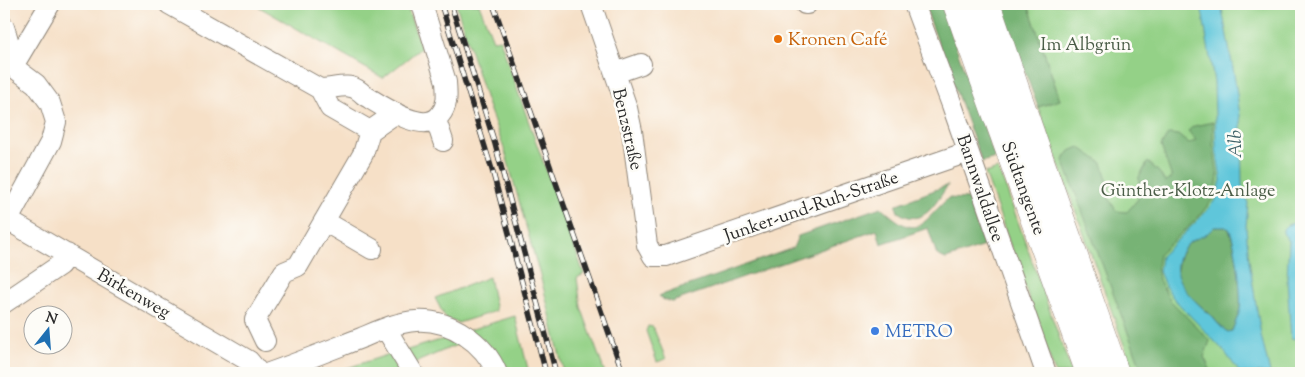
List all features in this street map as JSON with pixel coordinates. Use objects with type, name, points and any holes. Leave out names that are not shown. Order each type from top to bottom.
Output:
[{"type":"highway","name":"Südtangente","points":[[957,4],[1090,373]]},
{"type":"highway","name":"Südtangente","points":[[986,4],[1032,142],[1115,373]]},
{"type":"street","points":[[6,219],[51,141],[56,122],[50,103],[36,84],[9,63],[50,4]]},
{"type":"street","points":[[169,4],[320,90],[330,108],[370,131]]},
{"type":"street","points":[[320,90],[351,86],[396,113],[412,120],[428,124],[436,120],[443,111],[447,92],[446,82],[422,4]]},
{"type":"street","name":"Benzstraße","points":[[591,4],[627,108],[632,131],[647,245],[653,256]]},
{"type":"street","name":"Bannwaldallee","points":[[914,4],[952,105],[1046,373]]},
{"type":"street","points":[[4,27],[8,40],[4,46]]},
{"type":"street","points":[[615,73],[641,64]]},
{"type":"street","points":[[265,341],[255,320],[284,272],[298,266],[363,154],[370,131],[396,113]]},
{"type":"street","points":[[436,120],[442,140]]},
{"type":"street","name":"Junker-und-Ruh-Straße","points":[[653,256],[666,256],[968,152]]},
{"type":"street","name":"Birkenweg","points":[[6,219],[249,360],[259,373]]},
{"type":"street","points":[[324,221],[372,249]]},
{"type":"street","points":[[4,303],[60,265],[67,254]]},
{"type":"street","points":[[269,373],[386,329],[416,321],[450,327],[472,340],[489,358],[497,373]]},
{"type":"street","points":[[386,329],[413,373]]},
{"type":"green space","points":[[254,4],[406,4],[421,48],[383,78]]},
{"type":"green space","points":[[456,4],[479,4],[493,40],[500,39],[584,274],[577,278],[581,307],[605,373],[564,373],[544,290],[505,151],[486,100]]},
{"type":"green space","points":[[924,4],[941,4],[995,158],[982,162]]},
{"type":"green space","points":[[1000,4],[1028,4],[1060,100],[1038,107]]},
{"type":"green space","name":"Günther-Klotz-Anlage","points":[[1028,4],[1301,4],[1301,373],[1134,373],[1038,107],[1060,100]]},
{"type":"green space","points":[[1213,122],[1213,144],[1218,177],[1215,196],[1197,219],[1159,254],[1157,266],[1159,280],[1170,300],[1210,341],[1204,357],[1212,373],[1143,373],[1063,160],[1070,151],[1079,147],[1102,163],[1109,186],[1108,196],[1116,211],[1127,212],[1138,199],[1139,177],[1148,162],[1159,172],[1165,182],[1172,178],[1161,146],[1168,134],[1178,135],[1189,144],[1196,140],[1188,131],[1194,126]]},
{"type":"green space","points":[[998,169],[1072,373],[1055,373],[985,173]]},
{"type":"green space","points":[[948,185],[928,212],[921,216],[915,218],[898,212],[896,206],[898,204]]},
{"type":"green space","points":[[948,198],[968,199],[984,246],[946,259],[937,255],[928,228],[881,244],[877,230],[672,302],[659,296],[793,248],[798,236],[881,207],[902,224],[910,227],[917,226],[930,217]]},
{"type":"green space","points":[[1214,227],[1227,227],[1233,242],[1238,266],[1240,309],[1232,331],[1228,332],[1188,294],[1179,281],[1177,273],[1179,259],[1188,244]]},
{"type":"green space","points":[[489,277],[496,311],[458,323],[446,319],[435,298]]},
{"type":"green space","points":[[515,316],[529,373],[503,373],[469,330]]},
{"type":"green space","points":[[648,326],[653,327],[666,359],[657,362],[646,331]]},
{"type":"green space","points":[[447,338],[459,344],[412,364],[404,351]]},
{"type":"green space","points":[[393,353],[403,368],[392,373],[332,373]]},
{"type":"water","name":"Alb","points":[[1201,4],[1221,4],[1241,122],[1242,185],[1248,203],[1246,227],[1249,260],[1261,335],[1270,373],[1240,373],[1224,351],[1174,299],[1165,286],[1159,271],[1161,256],[1202,216],[1216,199],[1221,180],[1216,149],[1214,82]],"holes":[[[1214,227],[1228,227],[1236,254],[1240,302],[1240,309],[1232,331],[1228,332],[1193,299],[1180,282],[1177,274],[1177,264],[1180,255],[1190,242],[1205,235]]]},
{"type":"water","points":[[1301,221],[1301,340],[1295,338],[1291,340],[1287,279],[1289,241],[1283,233],[1283,229],[1287,225]]},
{"type":"railway","points":[[441,4],[493,173],[546,373]]},
{"type":"railway","points":[[451,4],[495,144],[556,373]]},
{"type":"railway","points":[[493,4],[623,373]]},
{"type":"place","name":"Kronen Café","points":[[778,39]]},
{"type":"place","name":"METRO","points":[[875,331]]},
{"type":"park label","name":"Im Albgrün","points":[[1086,44]]}]
